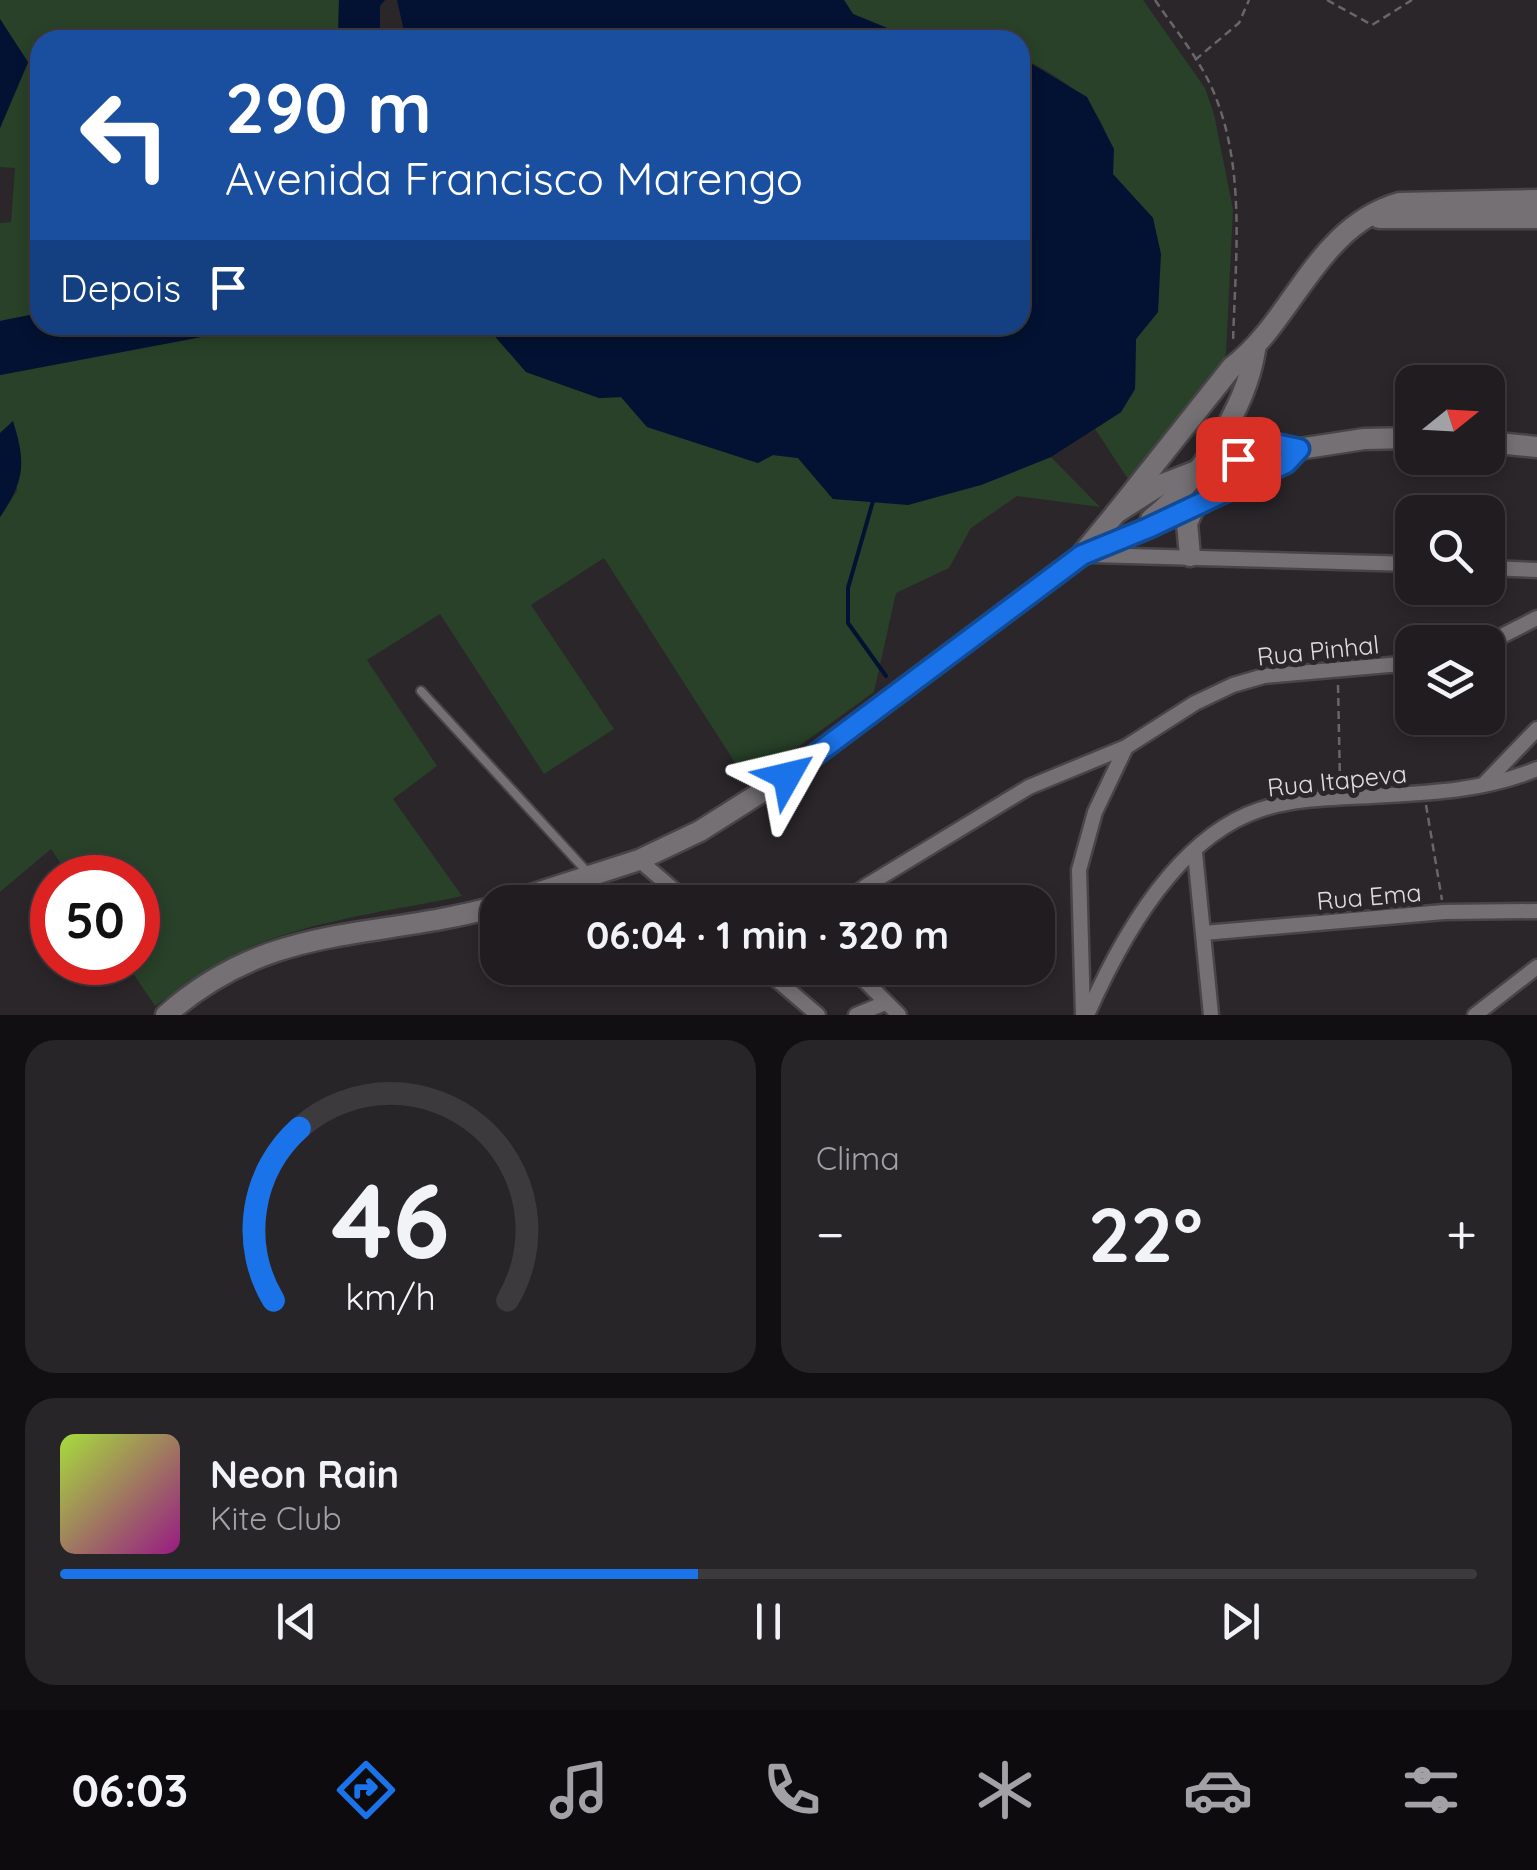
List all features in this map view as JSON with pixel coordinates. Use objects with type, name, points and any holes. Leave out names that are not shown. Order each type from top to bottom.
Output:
[{"type":"main road","points":[[563,885],[639,860],[700,831],[772,786],[1082,555],[1232,368],[1255,350],[1315,264],[1332,244],[1367,219],[1399,203],[1537,200]]},
{"type":"main road","points":[[1367,219],[1537,218]]},
{"type":"main road","points":[[1126,537],[1167,506],[1199,470],[1251,378],[1255,350]]},
{"type":"main road","points":[[1221,432],[1238,459]]},
{"type":"main road","points":[[1116,513],[1160,485],[1280,445],[1299,449],[1395,438]]},
{"type":"main road","points":[[1505,444],[1537,447]]},
{"type":"main road","points":[[1082,555],[1286,463],[1299,449]]},
{"type":"main road","points":[[1190,556],[1187,523],[1196,504]]},
{"type":"main road","points":[[166,1015],[214,979],[274,950],[349,932],[480,909]]},
{"type":"street","points":[[1082,555],[1395,563]]},
{"type":"street","points":[[1505,569],[1537,570]]},
{"type":"street","points":[[1505,634],[1537,618]]},
{"type":"street","name":"Rua Pinhal","points":[[869,885],[1029,787],[1126,747],[1233,685],[1264,676],[1395,664]]},
{"type":"street","points":[[1483,786],[1537,728]]},
{"type":"street","points":[[1085,1015],[1078,870],[1095,812],[1126,747]]},
{"type":"street","name":"Rua Itapeva","points":[[1085,1015],[1129,929],[1174,873],[1229,824],[1260,810],[1340,798],[1483,786],[1537,770]]},
{"type":"street","points":[[1195,853],[1210,1015]]},
{"type":"street","points":[[639,860],[668,885]]},
{"type":"street","name":"Rua Ema","points":[[1204,932],[1444,912],[1537,911]]},
{"type":"street","points":[[1475,1015],[1537,967]]},
{"type":"street","points":[[783,985],[818,1015]]},
{"type":"street","points":[[868,985],[899,1015]]},
{"type":"street","points":[[856,1015],[885,1003]]},
{"type":"lane","points":[[421,691],[591,876]]},
{"type":"path","points":[[1155,0],[1216,95],[1222,114],[1235,193],[1232,368]]},
{"type":"path","points":[[1195,60],[1239,24],[1250,0]]},
{"type":"path","points":[[1327,0],[1372,25],[1412,0]]},
{"type":"path","points":[[1338,668],[1340,798]]},
{"type":"path","points":[[1424,793],[1444,912]]},
{"type":"green space","points":[[0,0],[339,0],[338,30],[30,30],[30,315],[0,321],[0,223],[11,222],[15,168],[0,167],[0,128],[28,63],[0,19]]},
{"type":"green space","points":[[844,0],[1143,0],[1205,88],[1233,209],[1226,353],[1222,364],[1132,485],[1095,429],[1121,412],[1135,389],[1136,339],[1158,312],[1153,218],[1112,174],[1111,152],[1098,116],[1072,89],[1030,63],[1030,30],[892,30],[853,14]]},
{"type":"green space","points":[[212,335],[494,335],[526,372],[599,398],[621,397],[647,427],[758,463],[773,455],[798,458],[833,499],[981,485],[1051,457],[1100,507],[1017,496],[971,528],[949,568],[896,593],[874,692],[748,783],[604,558],[531,605],[614,729],[544,774],[440,614],[367,660],[437,766],[393,799],[462,896],[325,923],[272,939],[222,961],[155,1006],[141,985],[160,985],[160,855],[55,855],[51,849],[44,855],[30,855],[30,867],[0,892],[0,517],[17,491],[13,422],[0,433],[0,375]]},
{"type":"water","points":[[339,0],[385,0],[380,6],[380,30],[338,30]]},
{"type":"water","points":[[397,0],[844,0],[853,14],[892,30],[404,30]]},
{"type":"water","points":[[0,19],[28,62],[0,128]]},
{"type":"water","points":[[1030,63],[1087,97],[1114,149],[1113,174],[1153,218],[1161,254],[1158,312],[1136,339],[1135,389],[1121,412],[1051,457],[981,485],[908,505],[833,499],[798,458],[773,455],[758,463],[647,427],[621,397],[599,398],[526,372],[494,335],[1030,335]]},
{"type":"water","points":[[30,315],[30,335],[212,335],[0,375],[0,321]]},
{"type":"water","points":[[13,421],[21,471],[0,517],[0,433]]},
{"type":"waterway","points":[[873,501],[848,588],[848,623],[886,676]]},
{"type":"route","points":[[787,776],[1082,555],[1286,463],[1299,449],[1280,445],[1238,459]]}]
